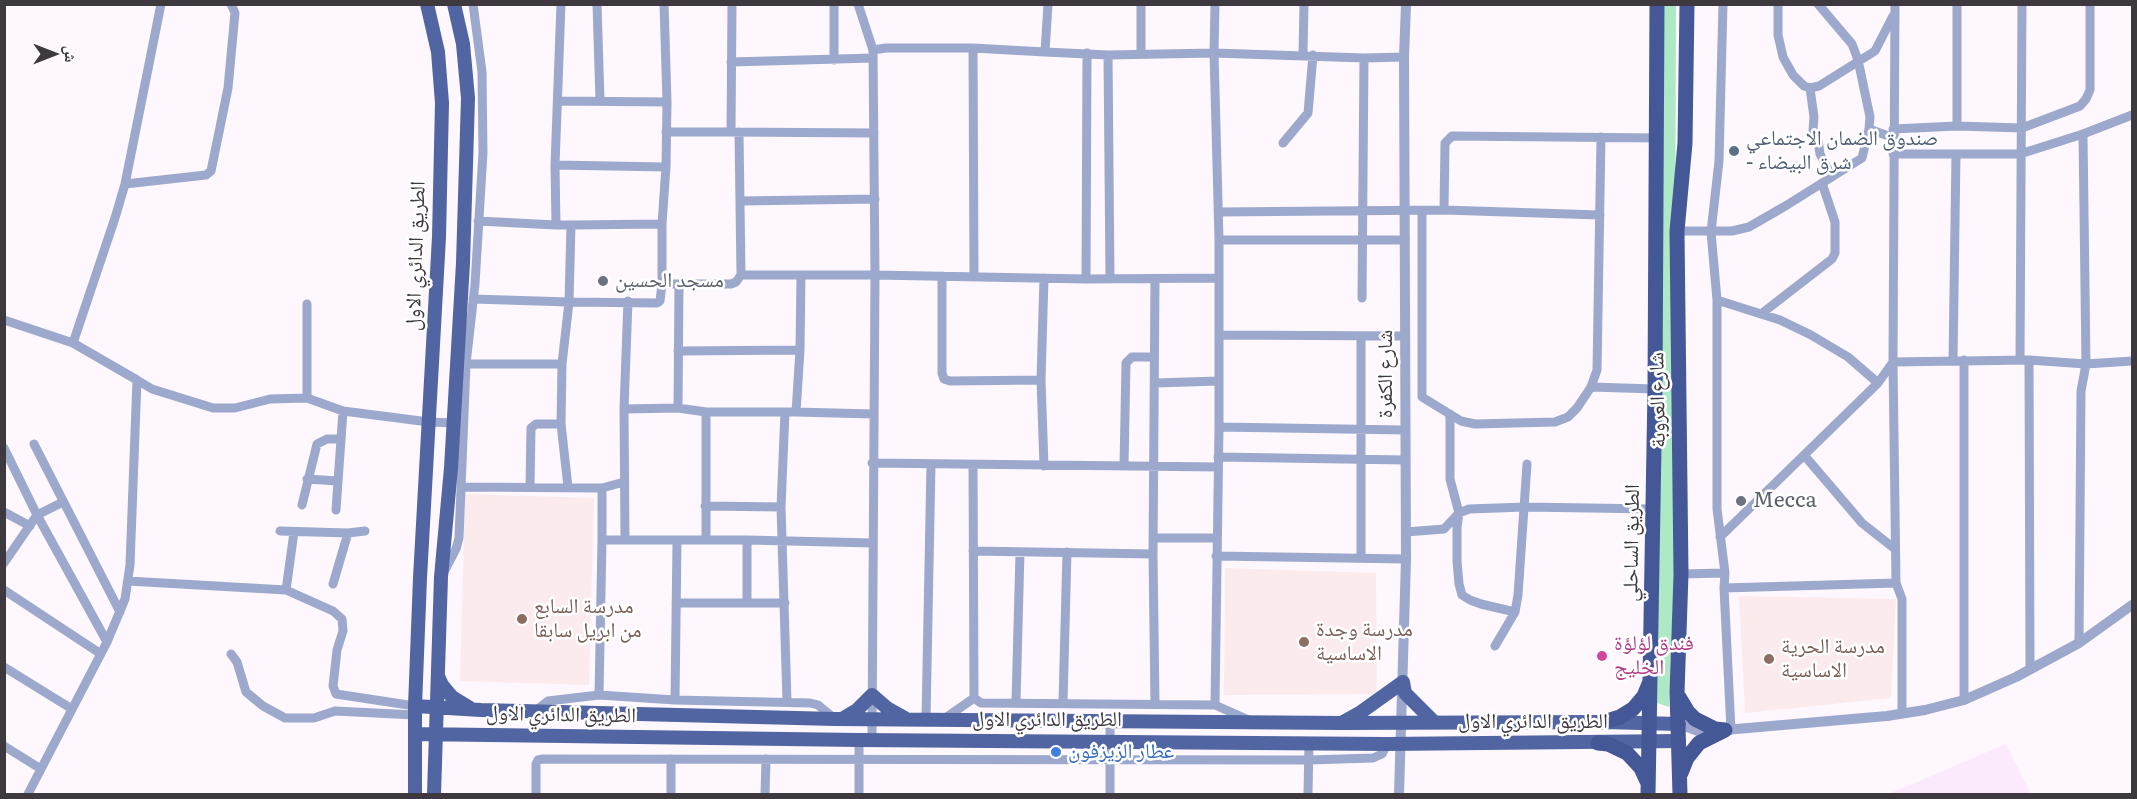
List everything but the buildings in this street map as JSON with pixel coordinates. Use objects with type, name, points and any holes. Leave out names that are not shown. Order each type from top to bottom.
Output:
[{"type":"highway","name":"الطريق الساحلي","points":[[1648,791],[1655,389],[1657,4]]},
{"type":"highway","name":"شارع العروبة","points":[[1680,795],[1677,693],[1681,574],[1677,231],[1686,143],[1687,4]]},
{"type":"highway","points":[[1604,722],[1620,717],[1633,709],[1644,696],[1650,681]]},
{"type":"highway","points":[[1677,693],[1695,719],[1714,729],[1728,730]]},
{"type":"highway","points":[[1680,776],[1693,750],[1707,738],[1728,730]]},
{"type":"highway","points":[[1598,743],[1618,748],[1635,759],[1641,768],[1648,791]]},
{"type":"main road","name":"الطريق الدائري الاول","points":[[427,4],[438,52],[442,103],[440,190],[415,710],[435,708],[839,719],[1679,724]]},
{"type":"main road","points":[[434,795],[434,734],[441,577],[454,423],[468,98],[460,32],[454,4]]},
{"type":"main road","points":[[435,38],[460,32]]},
{"type":"main road","points":[[440,190],[465,192]]},
{"type":"main road","points":[[421,554],[443,555]]},
{"type":"main road","points":[[437,671],[442,685],[452,697],[465,706],[481,710]]},
{"type":"main road","points":[[1342,723],[1403,682],[1405,693],[1434,722]]},
{"type":"main road","points":[[839,719],[857,710],[872,695],[886,708],[908,719]]},
{"type":"main road","points":[[415,710],[415,795]]},
{"type":"main road","name":"الطريق الدائري الاول","points":[[415,734],[1394,744],[1679,741]]},
{"type":"street","points":[[73,344],[116,218],[161,4]]},
{"type":"street","points":[[124,184],[206,175],[211,171],[228,88],[236,14],[231,4]]},
{"type":"street","points":[[441,577],[456,549],[459,537],[466,364],[483,153],[482,72],[473,4]]},
{"type":"street","points":[[556,225],[555,165],[561,4]]},
{"type":"street","points":[[597,4],[600,101]]},
{"type":"street","points":[[473,299],[657,303],[660,301],[667,102],[664,4]]},
{"type":"street","points":[[662,284],[731,284],[736,282],[741,275],[741,201],[731,62],[732,4]]},
{"type":"street","points":[[834,4],[834,60]]},
{"type":"street","points":[[858,4],[873,54],[875,199],[872,719],[859,759],[859,795]]},
{"type":"street","points":[[1045,52],[1048,4]]},
{"type":"street","points":[[1141,4],[1141,54]]},
{"type":"street","points":[[1215,4],[1214,52],[1219,212],[1215,705]]},
{"type":"street","points":[[1303,54],[1304,4]]},
{"type":"street","name":"شارع الكفرة","points":[[1399,795],[1394,744],[1402,722],[1406,559],[1404,57],[1406,4]]},
{"type":"street","points":[[1723,4],[1719,161],[1711,232],[1718,300],[1718,510],[1725,573],[1728,730]]},
{"type":"street","points":[[1778,4],[1778,35],[1783,57],[1793,75],[1804,86],[1810,88],[1819,86],[1875,51],[1895,9]]},
{"type":"street","points":[[1677,231],[1711,232],[1740,230],[1749,227],[1862,158],[1870,117],[1858,60],[1852,44],[1818,4]]},
{"type":"street","points":[[1957,4],[1958,126]]},
{"type":"street","points":[[2022,4],[2020,154],[2030,668]]},
{"type":"street","points":[[1869,129],[1894,133],[1958,126],[2022,128],[2080,106],[2090,90],[2090,4]]},
{"type":"street","points":[[1895,9],[1893,362],[1896,583],[1902,599],[1902,713]]},
{"type":"street","points":[[731,62],[834,60],[873,54],[886,48],[973,48],[1108,55],[1214,52],[1364,58],[1404,57]]},
{"type":"street","points":[[973,48],[974,276]]},
{"type":"street","points":[[1086,279],[1087,53]]},
{"type":"street","points":[[1108,55],[1110,278]]},
{"type":"street","points":[[1283,143],[1308,112],[1313,55]]},
{"type":"street","points":[[1362,298],[1364,58]]},
{"type":"street","points":[[1810,88],[1814,117],[1813,130],[1818,140],[1820,154],[1832,177]]},
{"type":"street","points":[[558,101],[667,102]]},
{"type":"street","points":[[1893,154],[2020,154],[2133,115]]},
{"type":"street","points":[[666,132],[874,133]]},
{"type":"street","points":[[2079,643],[2080,391],[2086,364],[2083,134]]},
{"type":"street","points":[[1444,210],[1445,142],[1452,136],[1656,138]]},
{"type":"street","points":[[1405,396],[1422,397],[1461,421],[1475,424],[1555,422],[1568,417],[1577,408],[1591,387],[1597,370],[1601,137]]},
{"type":"street","points":[[1953,361],[1956,154]]},
{"type":"street","points":[[555,165],[666,167]]},
{"type":"street","points":[[1761,314],[1832,259],[1835,253],[1835,222],[1822,183]]},
{"type":"street","points":[[741,201],[875,199]]},
{"type":"street","points":[[1219,212],[1444,210],[1600,215]]},
{"type":"street","points":[[1422,211],[1422,397]]},
{"type":"street","points":[[478,221],[556,225],[662,224]]},
{"type":"street","points":[[568,487],[561,424],[562,364],[569,302],[571,225]]},
{"type":"street","points":[[1219,240],[1405,240]]},
{"type":"street","points":[[741,275],[1086,279],[1218,278]]},
{"type":"street","points":[[796,412],[801,275]]},
{"type":"street","points":[[942,276],[942,373],[944,379],[950,381],[1041,380]]},
{"type":"street","points":[[1044,278],[1041,380],[1044,466]]},
{"type":"street","points":[[1155,279],[1153,554],[1155,703]]},
{"type":"street","points":[[678,408],[679,284]]},
{"type":"street","points":[[1718,300],[1780,321],[1811,335],[1848,357],[1878,383]]},
{"type":"street","points":[[625,540],[624,409],[628,301]]},
{"type":"street","points":[[306,398],[307,304]]},
{"type":"street","points":[[4,320],[73,344],[152,389],[213,408],[235,408],[270,399],[306,398],[343,411],[454,423]]},
{"type":"street","points":[[1219,335],[1405,336]]},
{"type":"street","points":[[1361,336],[1361,558]]},
{"type":"street","points":[[678,351],[800,350]]},
{"type":"street","points":[[1124,466],[1126,363],[1132,357],[1154,357]]},
{"type":"street","points":[[1964,360],[1964,700]]},
{"type":"street","points":[[1893,362],[2024,360],[2086,364],[2133,361]]},
{"type":"street","points":[[1720,537],[1878,383],[1893,362]]},
{"type":"street","points":[[466,364],[562,364]]},
{"type":"street","points":[[28,795],[107,642],[125,598],[130,565],[137,380]]},
{"type":"street","points":[[1155,383],[1219,381]]},
{"type":"street","points":[[1591,387],[1655,389]]},
{"type":"street","points":[[624,409],[678,408],[706,412],[873,414]]},
{"type":"street","points":[[336,510],[343,411]]},
{"type":"street","points":[[706,412],[706,540]]},
{"type":"street","points":[[785,412],[781,507],[787,701]]},
{"type":"street","points":[[1450,414],[1450,479],[1459,513],[1457,561],[1462,595],[1481,604],[1515,612]]},
{"type":"street","points":[[530,487],[531,428],[536,424],[561,424]]},
{"type":"street","points":[[1219,427],[1405,430]]},
{"type":"street","points":[[302,505],[317,444],[327,439],[341,439]]},
{"type":"street","points":[[34,444],[120,612]]},
{"type":"street","points":[[4,448],[37,514],[107,642]]},
{"type":"street","points":[[1804,455],[1863,523],[1896,549]]},
{"type":"street","points":[[872,463],[1155,466],[1218,462],[1406,460]]},
{"type":"street","points":[[926,719],[931,464]]},
{"type":"street","points":[[1495,646],[1515,612],[1518,595],[1527,464]]},
{"type":"street","points":[[973,465],[974,698]]},
{"type":"street","points":[[307,479],[338,481]]},
{"type":"street","points":[[462,487],[602,488],[624,482]]},
{"type":"street","points":[[599,695],[602,488]]},
{"type":"street","points":[[4,563],[37,514],[63,502]]},
{"type":"street","points":[[705,506],[781,507]]},
{"type":"street","points":[[1406,532],[1444,529],[1459,513],[1468,509],[1525,507],[1653,509]]},
{"type":"street","points":[[4,512],[30,526]]},
{"type":"street","points":[[279,531],[348,533],[365,531]]},
{"type":"street","points":[[286,590],[294,532]]},
{"type":"street","points":[[333,584],[348,533]]},
{"type":"street","points":[[1154,538],[1216,538]]},
{"type":"street","points":[[602,540],[873,543]]},
{"type":"street","points":[[747,540],[747,603]]},
{"type":"street","points":[[675,700],[676,541]]},
{"type":"street","points":[[973,551],[1153,554]]},
{"type":"street","points":[[1016,702],[1020,552]]},
{"type":"street","points":[[1063,702],[1067,552]]},
{"type":"street","points":[[1216,556],[1406,559]]},
{"type":"street","points":[[1681,574],[1725,573]]},
{"type":"street","points":[[128,581],[286,590],[333,611],[342,619],[343,631],[333,686],[336,694],[415,710]]},
{"type":"street","points":[[1724,588],[1896,583]]},
{"type":"street","points":[[4,591],[101,654]]},
{"type":"street","points":[[676,603],[785,603]]},
{"type":"street","points":[[1679,724],[1698,731],[1728,730],[1902,713],[1964,700],[2016,677],[2079,643],[2133,604]]},
{"type":"street","points":[[231,654],[237,662],[246,692],[263,706],[285,718],[314,718],[335,711],[415,710]]},
{"type":"street","points":[[4,667],[72,709]]},
{"type":"street","points":[[535,711],[548,701],[599,695],[675,700],[787,701],[818,705],[839,719]]},
{"type":"street","points":[[974,698],[981,703],[1215,705],[1253,722]]},
{"type":"street","points":[[943,720],[974,698]]},
{"type":"street","points":[[1110,721],[1110,795]]},
{"type":"street","points":[[1679,741],[1698,731]]},
{"type":"street","points":[[1308,795],[1309,743]]},
{"type":"street","points":[[536,795],[536,764],[541,759],[1309,760],[1373,758],[1394,744]]},
{"type":"street","points":[[4,746],[41,768]]},
{"type":"street","points":[[671,759],[672,795]]},
{"type":"street","points":[[765,795],[766,759]]},
{"type":"shaded area","points":[[465,494],[594,498],[589,685],[460,681]]},
{"type":"shaded area","points":[[1225,568],[1376,573],[1377,694],[1224,695]]},
{"type":"shaded area","points":[[1739,596],[1896,599],[1891,698],[1745,713]]},
{"type":"shaded area","points":[[2006,744],[2031,794],[1888,794],[1903,788]]},
{"type":"green space","points":[[1676,4],[1674,566],[1669,707],[1657,703],[1663,5]]},
{"type":"place","name":"صندوق الضمان الاجتماعي - شرق البيضاء","points":[[1734,151]]},
{"type":"place","name":"مسجد الحسين","points":[[603,281]]},
{"type":"place","name":"Mecca","points":[[1741,501]]},
{"type":"place","name":"مدرسة السابع من ابريل سابقا","points":[[522,619]]},
{"type":"place","name":"مدرسة وجدة الاساسية","points":[[1304,642]]},
{"type":"place","name":"فندق لؤلؤة الخليج","points":[[1602,656]]},
{"type":"place","name":"مدرسة الحرية الاساسية","points":[[1769,659]]},
{"type":"place","name":"عطار الزيزفون","points":[[1056,752]]}]
